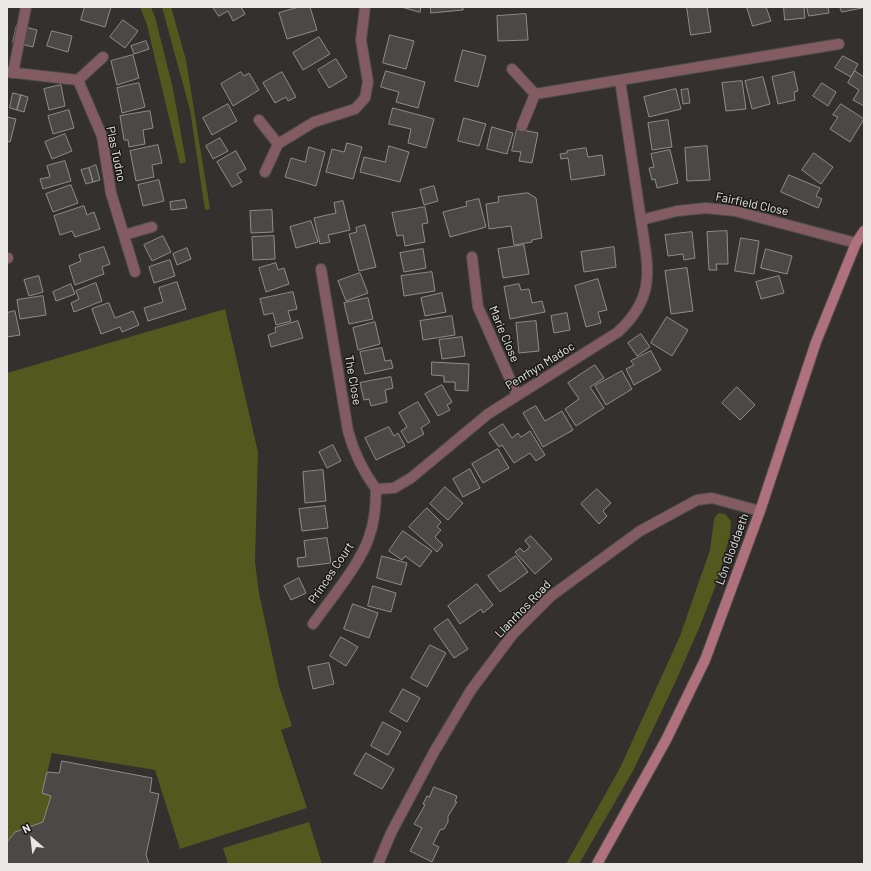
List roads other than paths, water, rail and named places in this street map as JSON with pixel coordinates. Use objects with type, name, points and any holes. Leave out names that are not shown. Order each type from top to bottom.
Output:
[{"type":"street","points":[[26,7],[10,72],[78,80],[103,57]]},
{"type":"street","points":[[265,172],[278,144],[314,122],[355,110],[365,98],[368,82],[361,40],[365,7]]},
{"type":"street","points":[[535,94],[839,44]]},
{"type":"street","points":[[512,69],[535,94]]},
{"type":"street","name":"Plas Tudno","points":[[78,80],[102,136],[111,193],[135,272]]},
{"type":"street","points":[[620,80],[641,220]]},
{"type":"street","points":[[522,126],[535,94]]},
{"type":"street","points":[[258,120],[278,144]]},
{"type":"street","name":"Fairfield Close","points":[[641,220],[677,211],[706,208],[734,212],[856,243]]},
{"type":"street","name":"Penrhyn Madoc","points":[[376,489],[394,488],[411,478],[483,418],[618,332],[630,321],[640,308],[646,290],[648,272],[641,220]]},
{"type":"street","points":[[124,235],[152,227]]},
{"type":"street","name":"Lôn Gloddaeth","points":[[597,864],[666,740],[705,660],[760,511],[816,342],[856,243],[864,231]]},
{"type":"street","name":"Marie Close","points":[[472,257],[478,308],[517,395]]},
{"type":"street","name":"The Close","points":[[321,269],[348,430],[355,456],[364,474],[376,489]]},
{"type":"street","name":"Princes Court","points":[[313,624],[359,557],[369,538],[375,515],[376,489]]},
{"type":"street","name":"Llanrhos Road","points":[[378,864],[391,833],[431,758],[471,690],[513,634],[552,596],[640,531],[697,500],[712,498],[760,511]]}]
